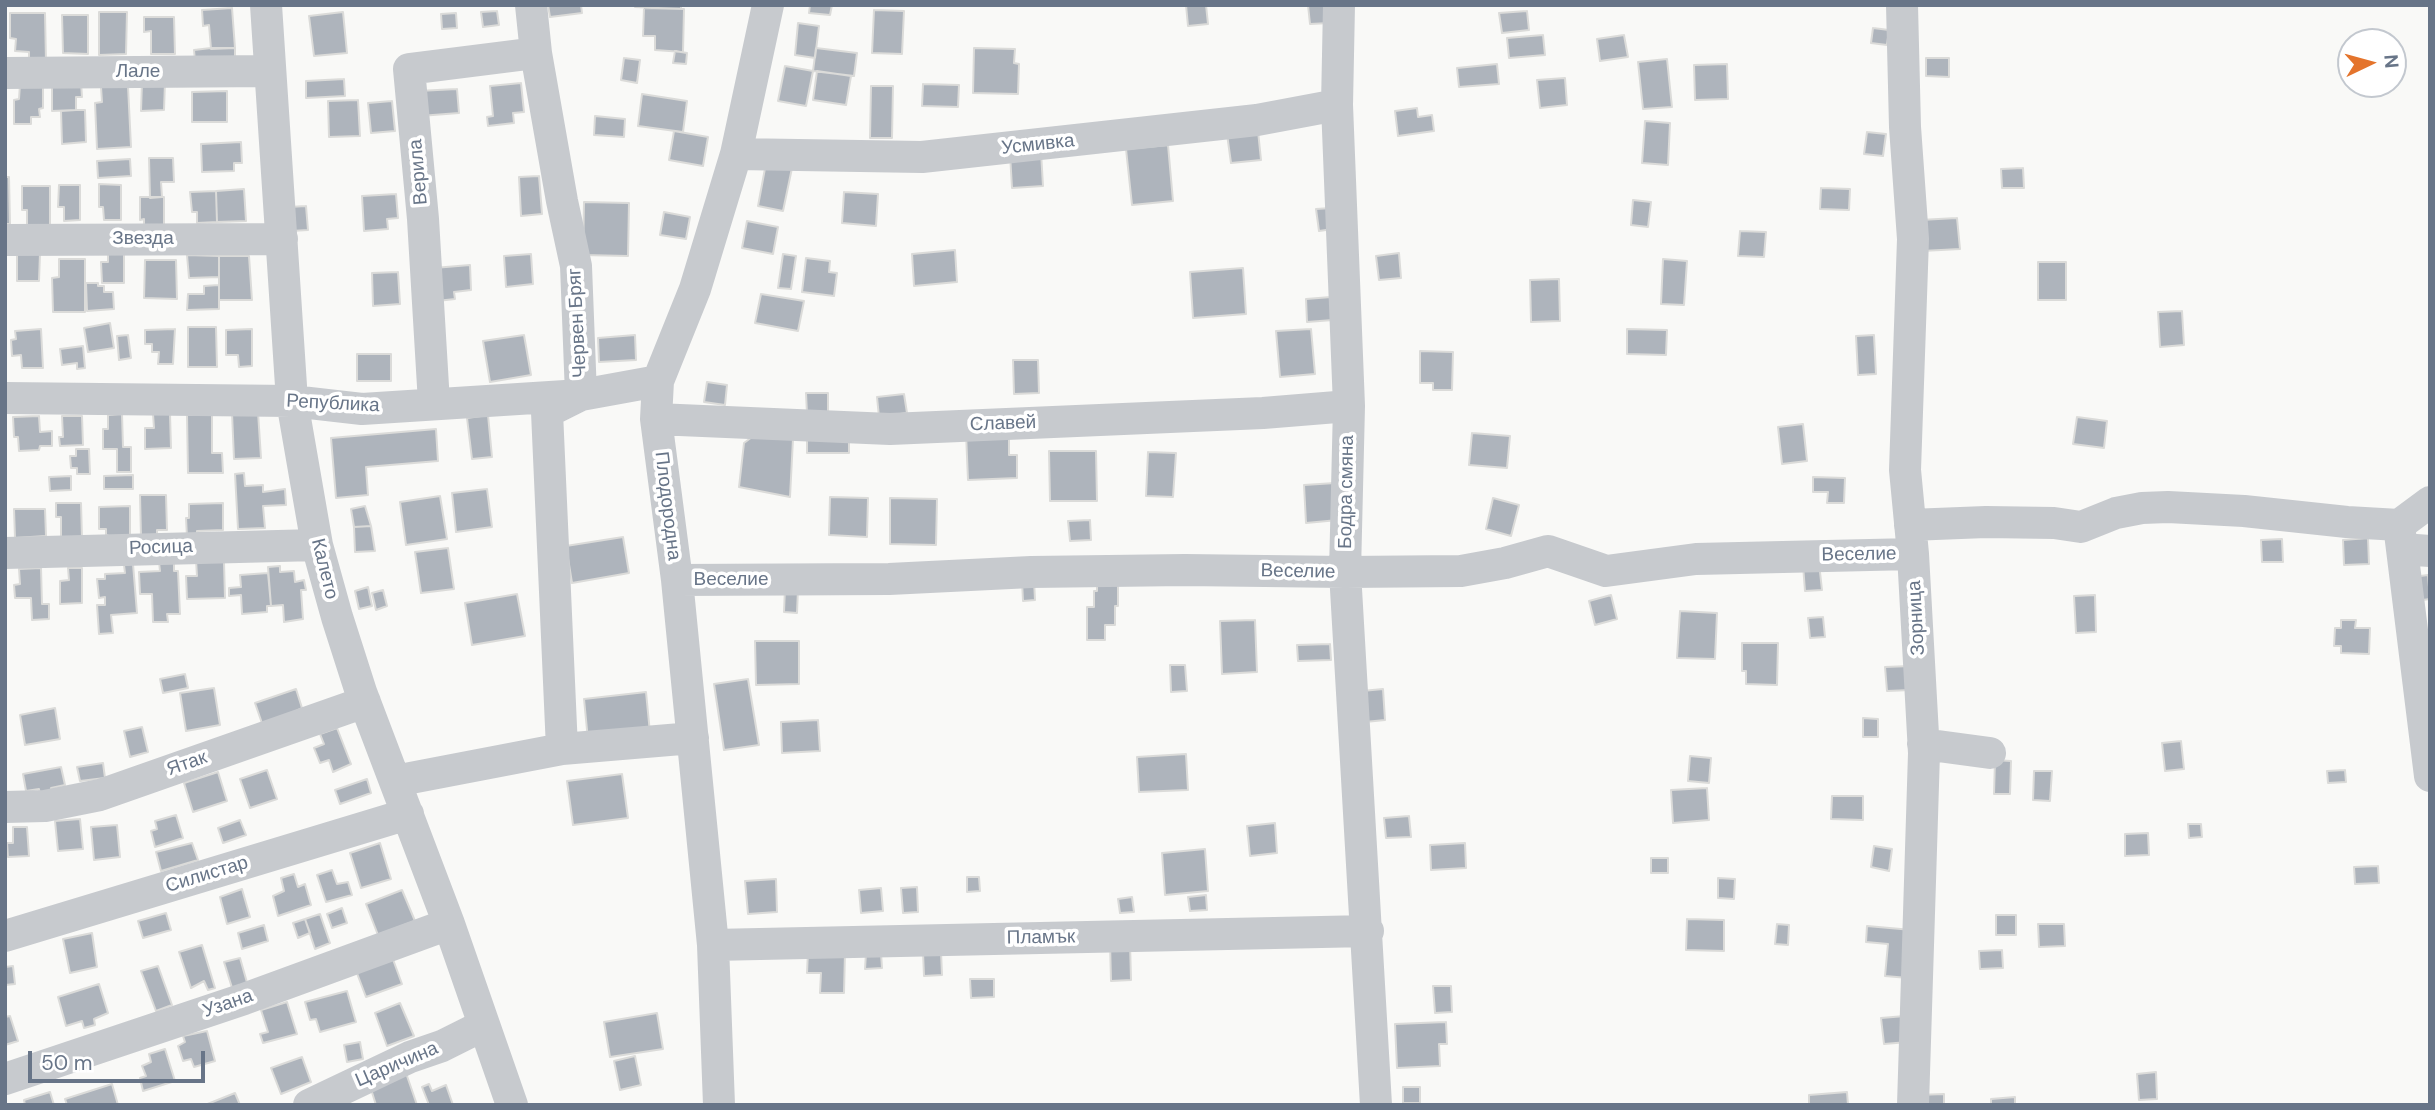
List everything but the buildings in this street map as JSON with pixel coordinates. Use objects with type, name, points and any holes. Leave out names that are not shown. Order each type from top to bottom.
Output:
[{"type":"street","name":"Калето","points":[[266,5],[292,401],[317,545],[365,702],[450,924],[512,1105]]},
{"type":"street","name":"Червен Бряг","points":[[531,5],[536,54],[576,266],[581,396],[547,412],[562,748]]},
{"type":"street","name":"Плодородна","points":[[719,1105],[713,946],[677,580],[656,419],[658,381],[695,289],[736,154],[768,5]]},
{"type":"street","name":"Бодра смяна","points":[[1339,5],[1337,105],[1349,406],[1345,572],[1368,931],[1376,1105]]},
{"type":"street","name":"Зорница","points":[[1902,5],[1905,127],[1913,239],[1905,470],[1912,539],[1923,744],[1913,1105]]},
{"type":"street","name":"Верила","points":[[434,403],[423,219],[409,69],[536,54]]},
{"type":"street","name":"Лале","points":[[5,73],[270,71]]},
{"type":"street","name":"Усмивка","points":[[736,154],[922,157],[1256,120],[1337,105]]},
{"type":"street","name":"Звезда","points":[[5,240],[282,239]]},
{"type":"street","name":"Република","points":[[5,398],[292,401],[362,409],[581,396],[658,381]]},
{"type":"street","name":"Славей","points":[[656,419],[890,429],[1250,414],[1349,406]]},
{"type":"street","points":[[2430,502],[2410,542],[2430,776]]},
{"type":"street","name":"Веселие","points":[[677,580],[889,579],[1031,572],[1185,570],[1461,571],[1506,563],[1548,551],[1606,571],[1696,559],[1912,539],[1986,522],[2054,523],[2081,527],[2116,513],[2168,507],[2244,511],[2347,523],[2410,542]]},
{"type":"street","name":"Росица","points":[[5,554],[317,545]]},
{"type":"street","name":"Ятак","points":[[5,807],[45,806],[100,795],[365,702]]},
{"type":"street","points":[[395,781],[562,748],[693,738]]},
{"type":"street","points":[[1923,744],[1990,753]]},
{"type":"street","name":"Силистар","points":[[5,936],[408,814]]},
{"type":"street","name":"Узана","points":[[5,1079],[244,999],[450,924]]},
{"type":"street","name":"Пламък","points":[[713,946],[1368,931]]},
{"type":"street","name":"Царичина","points":[[309,1105],[484,1025]]}]
